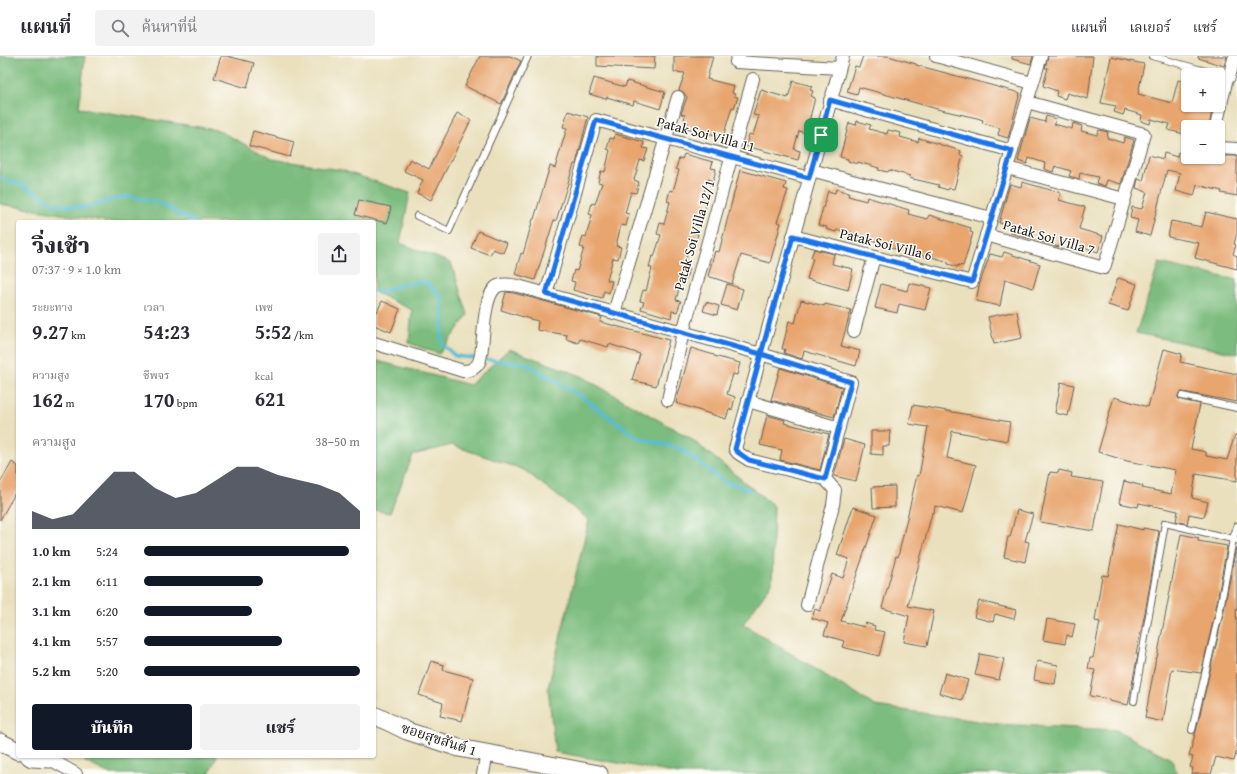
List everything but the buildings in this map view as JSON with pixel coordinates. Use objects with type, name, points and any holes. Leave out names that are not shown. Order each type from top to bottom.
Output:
[{"type":"street","points":[[738,56],[736,62],[778,60],[841,62],[735,449],[738,453],[749,460],[825,479],[835,490],[834,506],[806,606]]},
{"type":"street","points":[[936,56],[1032,83]]},
{"type":"street","points":[[986,235],[1040,56]]},
{"type":"street","points":[[1218,120],[1227,77],[1229,76],[1235,56]]},
{"type":"street","name":"Patak Soi Villa 12/1","points":[[668,400],[683,332],[753,79]]},
{"type":"street","points":[[614,313],[678,97]]},
{"type":"street","points":[[830,100],[1012,151]]},
{"type":"street","points":[[1007,168],[1124,199],[1144,134],[1027,102]]},
{"type":"street","name":"Patak Soi Villa 11","points":[[546,294],[596,120],[731,157],[810,174],[992,218]]},
{"type":"street","points":[[1225,148],[1237,149]]},
{"type":"street","name":"Patak Soi Villa 7","points":[[986,235],[1104,268],[1124,199]]},
{"type":"street","name":"Patak Soi Villa 6","points":[[793,236],[972,282],[986,235]]},
{"type":"street","points":[[854,331],[874,256]]},
{"type":"street","points":[[376,344],[463,371],[476,367],[480,360],[487,303],[491,293],[497,286],[507,284],[761,354],[851,382],[825,479]]},
{"type":"street","points":[[748,401],[839,428]]},
{"type":"street","name":"ซอยสุขสันต์ 1","points":[[376,716],[407,731],[459,748],[599,774]]},
{"type":"street","points":[[0,742],[16,750]]},
{"type":"street","points":[[483,774],[487,754]]},
{"type":"street","points":[[52,758],[76,774]]},
{"type":"lane","points":[[417,216],[450,231],[528,56]]},
{"type":"lane","points":[[1152,56],[1227,77]]},
{"type":"lane","points":[[1182,396],[1237,408]]},
{"type":"lane","points":[[1134,701],[1165,523],[1235,539]]},
{"type":"lane","points":[[1192,730],[1219,614],[1237,526]]},
{"type":"green space","points":[[0,56],[85,56],[79,108],[218,130],[272,159],[341,170],[410,193],[400,243],[451,263],[468,315],[439,354],[409,343],[412,310],[376,293],[376,220],[97,220],[0,204]]},
{"type":"green space","points":[[1159,263],[1237,280],[1237,354],[1136,333]]},
{"type":"green space","points":[[509,349],[579,375],[690,438],[774,506],[772,583],[743,624],[875,706],[998,724],[1116,730],[1171,759],[1178,774],[680,774],[555,752],[548,688],[589,520],[524,470],[452,445],[413,455],[390,513],[376,510],[376,361],[470,385]]},
{"type":"green space","points":[[87,758],[216,758],[209,774],[110,774],[85,762]]},
{"type":"waterway","points":[[0,179],[21,184],[55,204],[84,208],[127,196],[157,202],[191,220]]},
{"type":"waterway","points":[[376,291],[380,292],[404,284],[426,282],[441,297],[443,322],[441,343],[455,356],[527,364],[582,397],[637,437],[681,449],[723,481],[749,490]]},
{"type":"route","points":[[821,135],[809,178],[596,120],[546,294],[761,354],[735,449],[736,451],[749,460],[825,479],[851,382],[761,354],[793,236],[972,282],[1012,151],[830,100],[821,135]]}]
